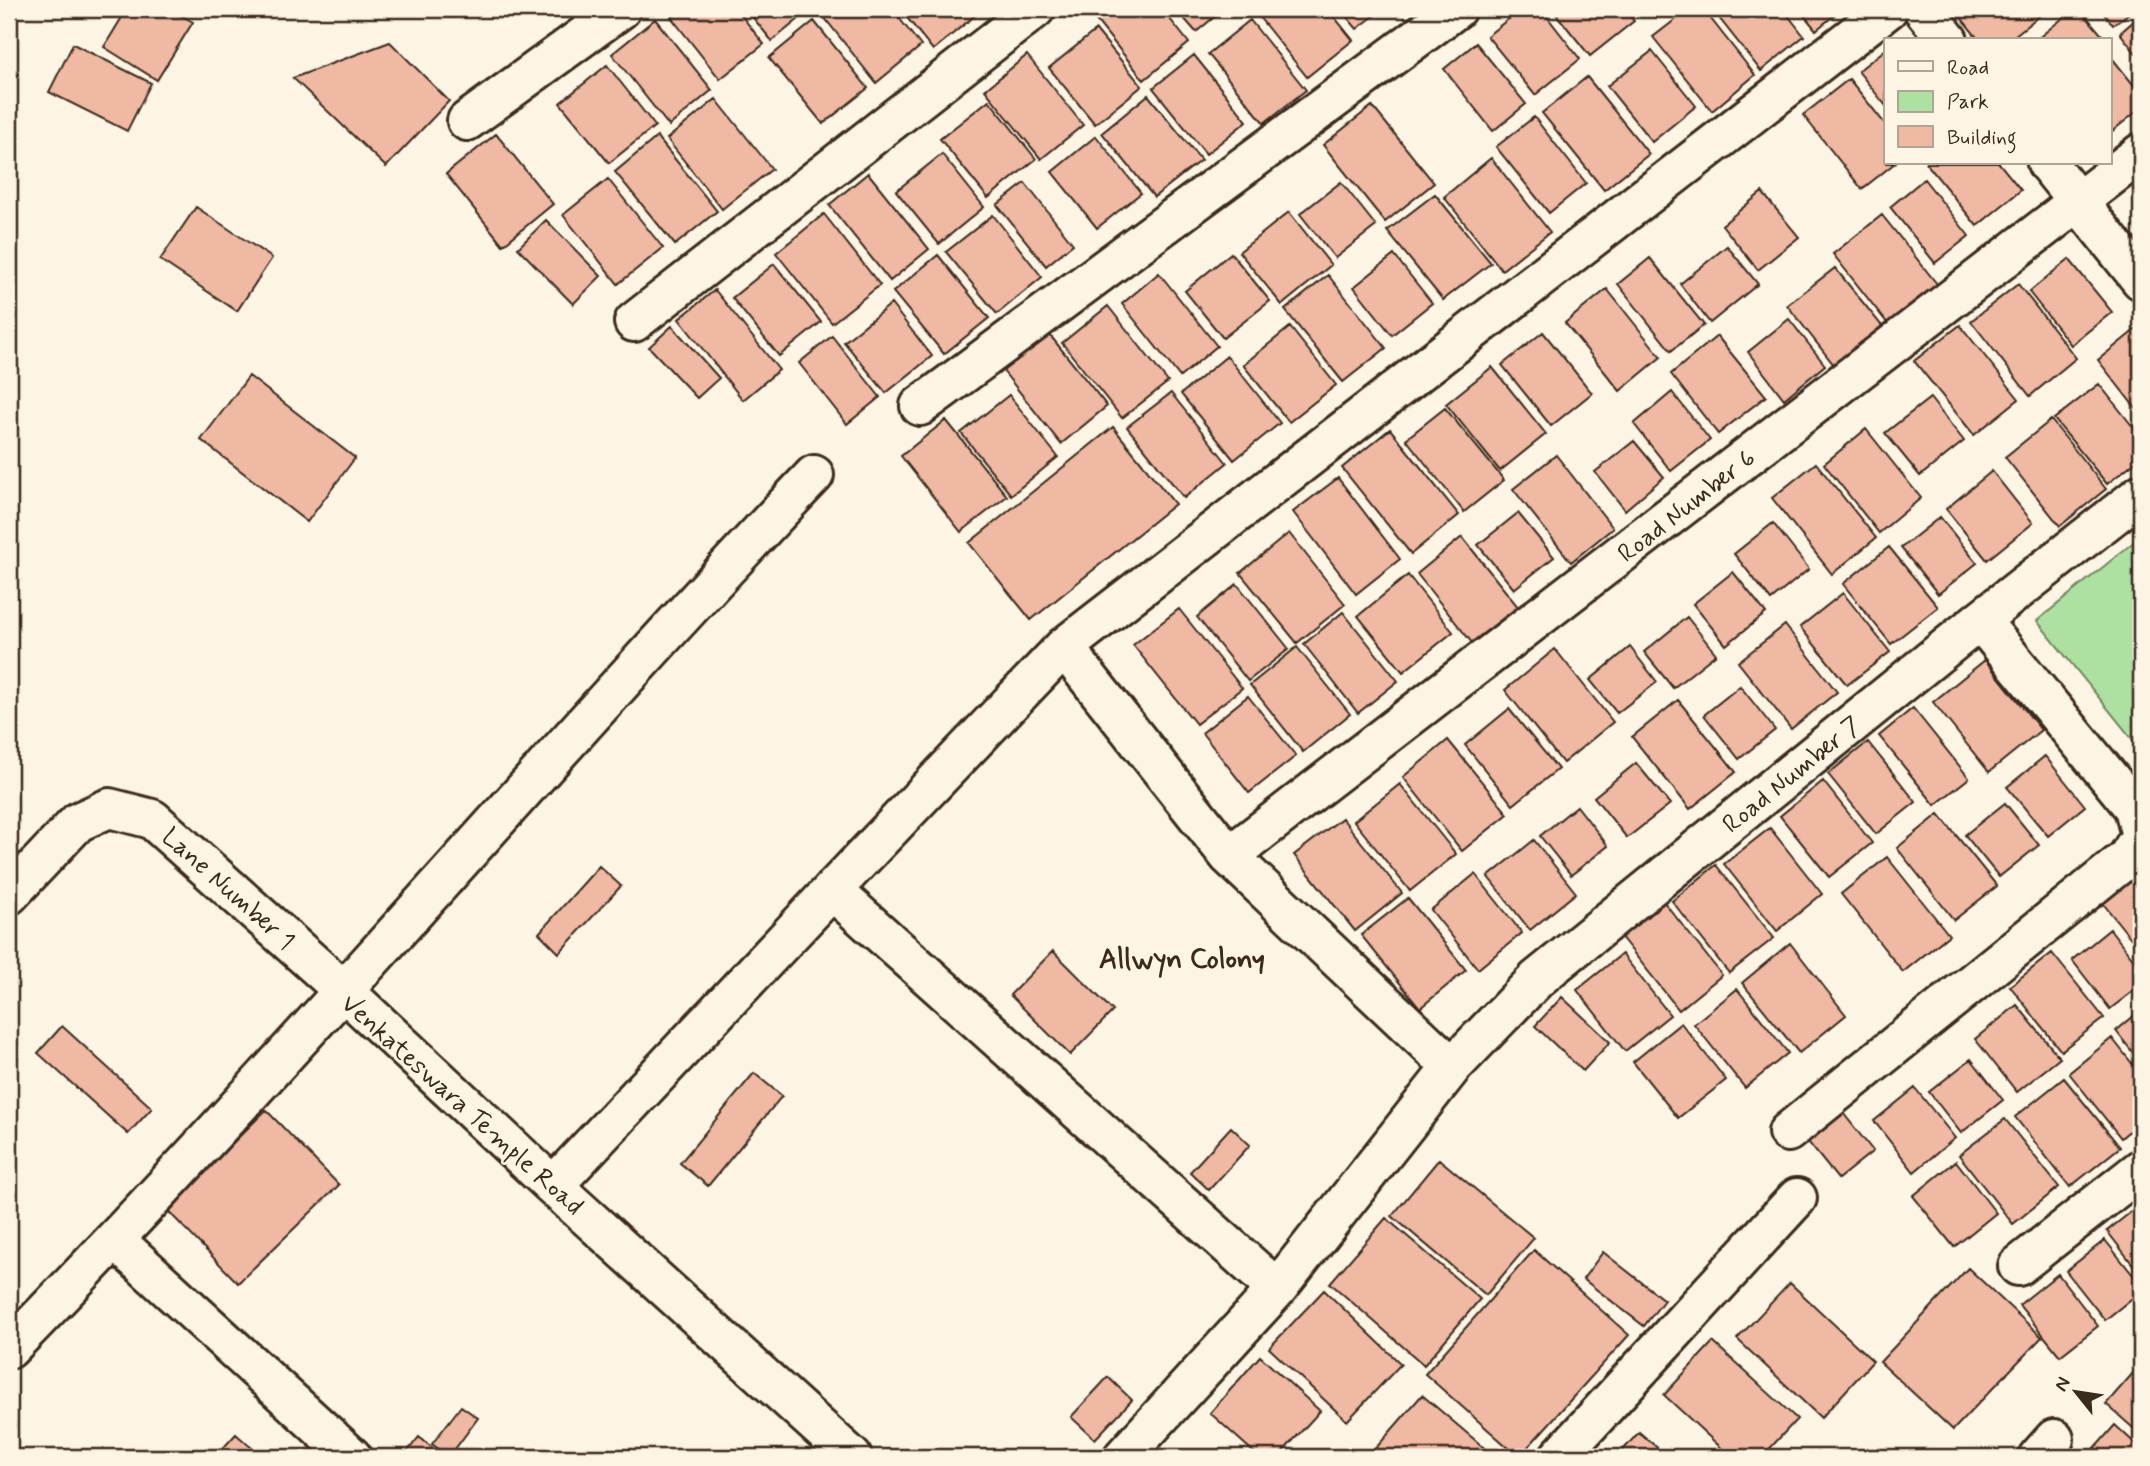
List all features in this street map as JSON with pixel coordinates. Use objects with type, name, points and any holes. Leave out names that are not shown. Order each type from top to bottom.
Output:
[{"type":"street","points":[[467,121],[621,9]]},
{"type":"street","points":[[634,322],[1035,9]]},
{"type":"street","points":[[920,406],[1456,9]]},
{"type":"street","points":[[553,1186],[1064,647],[1888,9]]},
{"type":"street","points":[[1923,9],[1946,38]]},
{"type":"street","name":"Road Number 6","points":[[1229,856],[2141,153]]},
{"type":"street","points":[[2048,164],[2141,279]]},
{"type":"street","points":[[344,991],[718,576],[814,475]]},
{"type":"street","name":"Road Number 7","points":[[1123,1457],[1277,1289],[1452,1067],[1537,979],[1980,620],[2141,494]]},
{"type":"street","points":[[1788,1132],[2127,858],[2141,836],[2134,808],[1980,620]]},
{"type":"street","points":[[1064,647],[1229,856],[1452,1067]]},
{"type":"street","name":"Lane Number 1","points":[[9,895],[78,822],[109,808],[152,819],[344,991]]},
{"type":"street","points":[[832,890],[1277,1289]]},
{"type":"street","name":"Venkateswara Temple Road","points":[[9,1349],[115,1240],[344,991],[553,1186],[852,1457]]},
{"type":"street","points":[[2018,1266],[2141,1169]]},
{"type":"street","points":[[1559,1457],[1797,1198]]},
{"type":"street","points":[[115,1240],[352,1457]]},
{"type":"green space","points":[[2141,536],[2141,750],[2037,621]]},
{"type":"building","points":[[127,9],[170,9],[193,22],[157,80],[104,47]]},
{"type":"building","points":[[681,9],[736,9],[764,44],[720,79],[671,17]]},
{"type":"building","points":[[746,9],[811,9],[772,41]]},
{"type":"building","points":[[824,9],[892,9],[921,46],[876,83],[820,12]]},
{"type":"building","points":[[900,9],[983,9],[933,50]]},
{"type":"building","points":[[1087,9],[1162,9],[1189,43],[1144,80]]},
{"type":"building","points":[[1176,9],[1224,9],[1196,32]]},
{"type":"building","points":[[1259,9],[1328,9],[1353,40],[1307,77],[1255,12]]},
{"type":"building","points":[[1340,9],[1383,9],[1357,29]]},
{"type":"building","points":[[1521,9],[1541,9],[1580,59],[1535,95],[1487,36]]},
{"type":"building","points":[[1552,9],[1624,9],[1634,21],[1590,56]]},
{"type":"building","points":[[1689,9],[1703,9],[1755,75],[1712,111],[1653,37]]},
{"type":"building","points":[[1712,9],[1783,9],[1804,36],[1761,71]]},
{"type":"building","points":[[1799,9],[1842,9],[1816,30]]},
{"type":"building","points":[[1954,9],[2048,9],[2012,38],[1977,38]]},
{"type":"building","points":[[2074,9],[2080,9],[2104,38],[2038,38]]},
{"type":"building","points":[[2100,9],[2135,9],[2113,25]]},
{"type":"building","points":[[2141,15],[2141,60],[2120,33]]},
{"type":"building","points":[[655,19],[712,90],[669,126],[612,54]]},
{"type":"building","points":[[1250,20],[1306,90],[1264,123],[1208,54]]},
{"type":"building","points":[[814,21],[868,88],[823,124],[769,58]]},
{"type":"building","points":[[1096,30],[1142,86],[1095,124],[1049,68]]},
{"type":"building","points":[[390,42],[449,101],[386,167],[293,78]]},
{"type":"building","points":[[1476,43],[1526,104],[1493,131],[1444,69]]},
{"type":"building","points":[[73,44],[151,83],[127,131],[49,92]]},
{"type":"building","points":[[1652,51],[1696,106],[1652,142],[1607,86]]},
{"type":"building","points":[[1884,51],[1884,104],[1858,71]]},
{"type":"building","points":[[1027,55],[1083,125],[1041,159],[985,90]]},
{"type":"building","points":[[1194,55],[1247,121],[1206,154],[1153,88]]},
{"type":"building","points":[[2112,58],[2141,94],[2141,108],[2112,131]]},
{"type":"building","points":[[607,65],[655,126],[609,163],[560,103]]},
{"type":"building","points":[[1587,77],[1649,154],[1604,190],[1542,113]]},
{"type":"building","points":[[1849,79],[1884,123],[1884,164],[1894,164],[1862,189],[1803,115]]},
{"type":"building","points":[[1148,95],[1201,160],[1154,197],[1102,133]]},
{"type":"building","points":[[716,99],[772,169],[722,209],[667,139]]},
{"type":"building","points":[[989,100],[1036,159],[988,198],[940,139]]},
{"type":"building","points":[[1372,106],[1434,183],[1385,222],[1323,145]]},
{"type":"building","points":[[1534,117],[1586,183],[1549,213],[1496,147]]},
{"type":"building","points":[[496,134],[553,204],[503,245],[446,174]]},
{"type":"building","points":[[1096,136],[1141,193],[1097,228],[1052,172]]},
{"type":"building","points":[[657,137],[717,211],[675,245],[615,172]]},
{"type":"building","points":[[942,154],[984,207],[939,244],[896,191]]},
{"type":"building","points":[[1491,158],[1550,232],[1502,270],[1444,197]]},
{"type":"building","points":[[1927,164],[2000,164],[2021,190],[1977,226]]},
{"type":"building","points":[[868,173],[929,249],[890,281],[829,205]]},
{"type":"building","points":[[608,179],[663,248],[618,284],[563,215]]},
{"type":"building","points":[[1924,179],[1969,236],[1935,263],[1890,207]]},
{"type":"building","points":[[1341,182],[1376,226],[1335,258],[1300,214]]},
{"type":"building","points":[[1025,183],[1073,244],[1046,266],[997,205]]},
{"type":"building","points":[[1762,192],[1799,237],[1758,270],[1722,225]]},
{"type":"building","points":[[1435,194],[1491,263],[1443,300],[1387,231]]},
{"type":"building","points":[[196,207],[272,258],[237,311],[160,260]]},
{"type":"building","points":[[1289,212],[1331,265],[1282,305],[1239,252]]},
{"type":"building","points":[[824,214],[880,285],[832,323],[776,253]]},
{"type":"building","points":[[993,215],[1042,277],[997,314],[946,252]]},
{"type":"building","points":[[1882,215],[1941,289],[1892,329],[1833,254]]},
{"type":"building","points":[[546,220],[601,276],[573,304],[518,248]]},
{"type":"building","points":[[1727,246],[1758,284],[1710,323],[1680,284]]},
{"type":"building","points":[[1231,253],[1270,301],[1223,338],[1185,291]]},
{"type":"building","points":[[938,255],[989,318],[944,354],[893,292]]},
{"type":"building","points":[[1394,255],[1432,303],[1392,335],[1354,287]]},
{"type":"building","points":[[1650,258],[1704,325],[1671,351],[1618,284]]},
{"type":"building","points":[[2069,259],[2112,312],[2071,345],[2029,292]]},
{"type":"building","points":[[774,264],[821,322],[779,356],[732,298]]},
{"type":"building","points":[[1835,268],[1882,326],[1834,365],[1787,305]]},
{"type":"building","points":[[1159,273],[1217,346],[1180,377],[1122,304]]},
{"type":"building","points":[[1328,275],[1386,348],[1343,382],[1285,310]]},
{"type":"building","points":[[2018,284],[2076,358],[2030,396],[1971,321]]},
{"type":"building","points":[[1607,289],[1661,357],[1620,391],[1565,323]]},
{"type":"building","points":[[715,290],[779,370],[743,400],[679,319]]},
{"type":"building","points":[[891,304],[932,356],[886,393],[844,342]]},
{"type":"building","points":[[1108,306],[1168,382],[1122,418],[1062,343]]},
{"type":"building","points":[[1789,319],[1825,365],[1784,399],[1748,352]]},
{"type":"building","points":[[1960,325],[2019,399],[1974,435],[1914,361]]},
{"type":"building","points":[[2141,325],[2141,415],[2098,360]]},
{"type":"building","points":[[672,326],[719,378],[697,398],[649,347]]},
{"type":"building","points":[[1290,327],[1336,385],[1289,422],[1243,365]]},
{"type":"building","points":[[1543,332],[1592,393],[1551,426],[1502,365]]},
{"type":"building","points":[[1049,334],[1107,406],[1061,444],[1003,371]]},
{"type":"building","points":[[832,336],[880,397],[847,424],[799,363]]},
{"type":"building","points":[[1717,336],[1766,396],[1718,434],[1671,374]]},
{"type":"building","points":[[1227,356],[1280,423],[1234,460],[1181,394]]},
{"type":"building","points":[[1492,367],[1546,434],[1500,471],[1446,404]]},
{"type":"building","points":[[249,376],[355,458],[307,522],[201,440]]},
{"type":"building","points":[[2099,384],[2141,437],[2141,457],[2107,484],[2054,419]]},
{"type":"building","points":[[1672,392],[1710,440],[1671,471],[1634,424]]},
{"type":"building","points":[[1171,393],[1227,463],[1184,498],[1127,427]]},
{"type":"building","points":[[1009,395],[1058,457],[1011,495],[961,433]]},
{"type":"building","points":[[1930,398],[1964,441],[1920,476],[1885,433]]},
{"type":"building","points":[[1445,408],[1504,480],[1464,512],[1406,439]]},
{"type":"building","points":[[946,420],[1007,496],[961,532],[901,456]]},
{"type":"building","points":[[2051,420],[2106,489],[2060,526],[2005,457]]},
{"type":"building","points":[[1113,427],[1175,504],[1031,620],[969,543]]},
{"type":"building","points":[[1390,429],[1459,515],[1411,554],[1342,468]]},
{"type":"building","points":[[1866,429],[1921,498],[1879,533],[1824,464]]},
{"type":"building","points":[[1634,441],[1664,477],[1625,510],[1595,472]]},
{"type":"building","points":[[1556,455],[1613,528],[1571,562],[1513,489]]},
{"type":"building","points":[[1816,463],[1876,538],[1832,574],[1772,498]]},
{"type":"building","points":[[1992,471],[2033,523],[1987,560],[1946,509]]},
{"type":"building","points":[[1338,478],[1400,559],[1356,594],[1293,512]]},
{"type":"building","points":[[1518,513],[1554,557],[1514,589],[1478,545]]},
{"type":"building","points":[[1940,517],[1977,563],[1938,594],[1901,548]]},
{"type":"building","points":[[1773,523],[1809,569],[1771,600],[1734,554]]},
{"type":"building","points":[[1289,533],[1345,604],[1297,643],[1240,573]]},
{"type":"building","points":[[1462,537],[1523,613],[1477,649],[1417,574]]},
{"type":"building","points":[[1889,547],[1938,607],[1891,644],[1843,584]]},
{"type":"building","points":[[1733,572],[1766,613],[1726,645],[1693,604]]},
{"type":"building","points":[[1408,575],[1453,632],[1403,672],[1358,616]]},
{"type":"building","points":[[1237,584],[1289,649],[1248,681],[1197,617]]},
{"type":"building","points":[[1843,593],[1890,652],[1847,685],[1800,627]]},
{"type":"building","points":[[1179,609],[1242,688],[1196,724],[1133,645]]},
{"type":"building","points":[[1343,612],[1398,681],[1358,713],[1304,644]]},
{"type":"building","points":[[1687,617],[1716,654],[1673,688],[1644,652]]},
{"type":"building","points":[[1785,625],[1837,692],[1791,729],[1738,662]]},
{"type":"building","points":[[1297,647],[1350,714],[1303,752],[1250,685]]},
{"type":"building","points":[[1630,647],[1657,682],[1617,713],[1590,680]]},
{"type":"building","points":[[1555,649],[1613,722],[1563,763],[1505,690]]},
{"type":"building","points":[[1985,660],[2041,730],[1989,772],[1933,702]]},
{"type":"building","points":[[1740,686],[1775,730],[1739,759],[1704,715]]},
{"type":"building","points":[[1248,696],[1296,756],[1249,793],[1202,733]]},
{"type":"building","points":[[1678,700],[1736,772],[1690,809],[1632,737]]},
{"type":"building","points":[[1913,708],[1969,778],[1935,805],[1879,736]]},
{"type":"building","points":[[1509,709],[1558,769],[1513,805],[1465,745]]},
{"type":"building","points":[[1448,740],[1508,814],[1462,851],[1403,777]]},
{"type":"building","points":[[1868,742],[1916,802],[1876,834],[1828,774]]},
{"type":"building","points":[[2045,756],[2085,806],[2048,836],[2007,787]]},
{"type":"building","points":[[1636,763],[1670,804],[1627,838],[1594,797]]},
{"type":"building","points":[[1823,781],[1872,843],[1829,877],[1780,816]]},
{"type":"building","points":[[1400,784],[1456,854],[1410,891],[1354,821]]},
{"type":"building","points":[[2005,803],[2039,845],[1999,877],[1965,835]]},
{"type":"building","points":[[1577,806],[1608,846],[1571,875],[1540,836]]},
{"type":"building","points":[[1939,814],[1997,886],[1954,920],[1897,848]]},
{"type":"building","points":[[1342,818],[1402,893],[1355,931],[1294,855]]},
{"type":"building","points":[[1770,828],[1822,894],[1777,931],[1724,864]]},
{"type":"building","points":[[1534,840],[1576,893],[1530,930],[1488,877]]},
{"type":"building","points":[[1887,857],[1949,935],[1903,972],[1841,894]]},
{"type":"building","points":[[1716,865],[1774,938],[1729,973],[1672,901]]},
{"type":"building","points":[[599,866],[621,886],[559,953],[539,933]]},
{"type":"building","points":[[2141,869],[2141,951],[2101,901]]},
{"type":"building","points":[[1475,874],[1522,933],[1478,969],[1431,910]]},
{"type":"building","points":[[1660,897],[1722,975],[1679,1010],[1617,932]]},
{"type":"building","points":[[1408,898],[1466,970],[1420,1008],[1361,935]]},
{"type":"building","points":[[2110,929],[2141,969],[2141,985],[2110,1009],[2072,960]]},
{"type":"building","points":[[1790,943],[1846,1015],[1799,1053],[1742,983]]},
{"type":"building","points":[[1053,951],[1113,1011],[1070,1055],[1010,995]]},
{"type":"building","points":[[2052,953],[2104,1018],[2061,1051],[2010,986]]},
{"type":"building","points":[[1622,954],[1670,1015],[1625,1051],[1577,990]]},
{"type":"building","points":[[1737,989],[1788,1053],[1745,1088],[1694,1024]]},
{"type":"building","points":[[1562,997],[1610,1042],[1583,1071],[1535,1026]]},
{"type":"building","points":[[2017,1005],[2060,1058],[2017,1092],[1975,1039]]},
{"type":"building","points":[[2141,1010],[2141,1063],[2116,1031]]},
{"type":"building","points":[[1681,1023],[1726,1080],[1678,1118],[1633,1062]]},
{"type":"building","points":[[62,1026],[152,1108],[128,1134],[38,1053]]},
{"type":"building","points":[[2112,1038],[2141,1075],[2141,1121],[2121,1138],[2069,1073]]},
{"type":"building","points":[[1971,1059],[2003,1100],[1961,1133],[1929,1092]]},
{"type":"building","points":[[754,1073],[782,1096],[708,1186],[680,1163]]},
{"type":"building","points":[[2064,1078],[2120,1147],[2070,1187],[2015,1117]]},
{"type":"building","points":[[1915,1088],[1955,1138],[1914,1172],[1874,1121]]},
{"type":"building","points":[[1836,1104],[1873,1151],[1838,1179],[1800,1132]]},
{"type":"building","points":[[266,1110],[339,1185],[238,1283],[166,1209]]},
{"type":"building","points":[[2005,1119],[2059,1187],[2013,1224],[1959,1155]]},
{"type":"building","points":[[1231,1127],[1250,1145],[1209,1190],[1190,1172]]},
{"type":"building","points":[[1439,1159],[1534,1238],[1486,1295],[1392,1216]]},
{"type":"building","points":[[1956,1161],[1996,1213],[1954,1247],[1913,1196]]},
{"type":"building","points":[[2141,1204],[2141,1275],[2107,1231]]},
{"type":"building","points":[[1386,1218],[1480,1299],[1424,1365],[1330,1283]]},
{"type":"building","points":[[2105,1240],[2141,1285],[2141,1291],[2105,1320],[2066,1271]]},
{"type":"building","points":[[1534,1250],[1629,1335],[1519,1457],[1425,1374]]},
{"type":"building","points":[[1603,1252],[1664,1300],[1644,1326],[1583,1279]]},
{"type":"building","points":[[1968,1268],[2042,1337],[1953,1430],[1880,1362]]},
{"type":"building","points":[[2058,1274],[2098,1326],[2060,1356],[2019,1305]]},
{"type":"building","points":[[1790,1283],[1873,1361],[1821,1418],[1737,1339]]},
{"type":"building","points":[[1324,1290],[1401,1364],[1347,1421],[1269,1348]]},
{"type":"building","points":[[1713,1342],[1797,1419],[1762,1457],[1731,1457],[1664,1395]]},
{"type":"building","points":[[1260,1356],[1320,1411],[1278,1457],[1259,1457],[1210,1413]]},
{"type":"building","points":[[2141,1364],[2141,1435],[2106,1404]]},
{"type":"building","points":[[1108,1377],[1132,1400],[1095,1439],[1071,1417]]},
{"type":"building","points":[[1422,1395],[1495,1457],[1368,1457]]},
{"type":"building","points":[[461,1406],[478,1418],[449,1457],[432,1444]]},
{"type":"building","points":[[2115,1425],[2141,1449],[2141,1457],[2087,1457]]},
{"type":"building","points":[[1639,1432],[1668,1457],[1617,1457]]},
{"type":"building","points":[[236,1434],[262,1457],[215,1457]]},
{"type":"building","points":[[419,1437],[444,1457],[403,1457]]},
{"type":"district","name":"Allwyn Colony","points":[[1182,958]]}]
